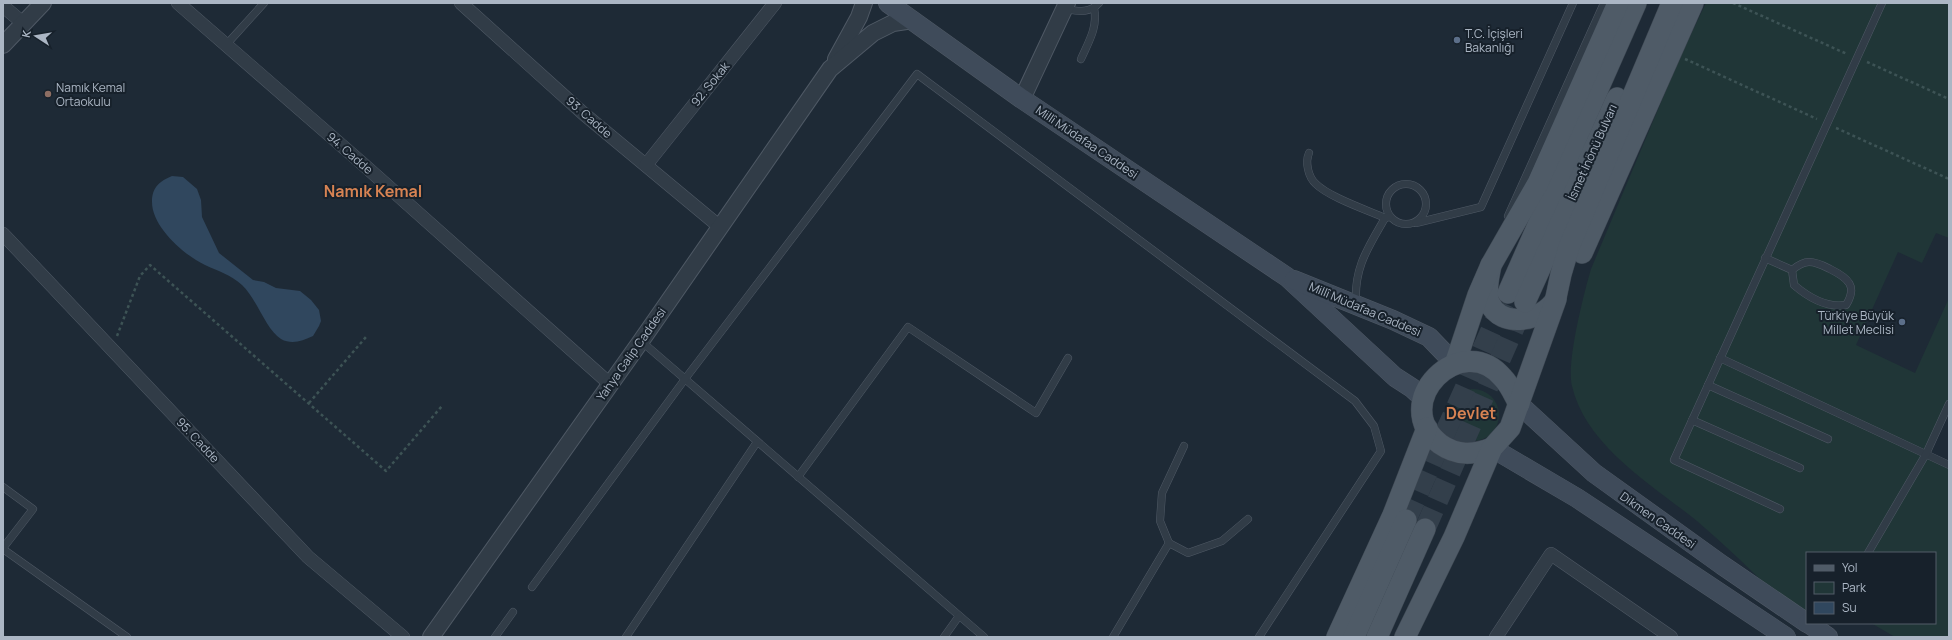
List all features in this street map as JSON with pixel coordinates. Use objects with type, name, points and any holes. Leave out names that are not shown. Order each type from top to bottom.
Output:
[{"type":"main road","name":"Millî Müdafaa Caddesi","points":[[888,3],[1022,99],[1287,277],[1396,378],[1424,398]]},
{"type":"main road","points":[[1455,364],[1478,295],[1491,265],[1538,183],[1618,3]]},
{"type":"main road","name":"İsmet İnönü Bulvarı","points":[[1636,3],[1516,298],[1660,3]]},
{"type":"main road","points":[[1405,637],[1454,538],[1492,448],[1510,428],[1555,302],[1569,247],[1672,3]]},
{"type":"main road","points":[[1491,265],[1487,292],[1492,308],[1500,316],[1511,320],[1528,319],[1539,314],[1555,302],[1578,263],[1693,3]]},
{"type":"main road","name":"Millî Müdafaa Caddesi","points":[[1287,277],[1430,337],[1455,364]]},
{"type":"main road","points":[[1492,448],[1479,453],[1457,453],[1447,449],[1435,440],[1427,428],[1423,413],[1424,398],[1429,385],[1438,373],[1455,364],[1466,362],[1480,363],[1492,368],[1503,377],[1519,404]]},
{"type":"main road","name":"Dikmen Caddesi","points":[[1519,404],[1594,473],[1722,565],[1806,620]]},
{"type":"main road","points":[[1337,637],[1393,514],[1427,428]]},
{"type":"main road","points":[[1492,448],[1577,498],[1786,637]]},
{"type":"main road","points":[[1354,637],[1406,520]]},
{"type":"main road","points":[[1377,637],[1425,529]]},
{"type":"street","points":[[3,45],[43,3]]},
{"type":"street","name":"94. Cadde","points":[[178,3],[370,170],[610,384]]},
{"type":"street","name":"93. Cadde","points":[[461,3],[584,114],[720,227]]},
{"type":"street","name":"92. Sokak","points":[[646,165],[775,3]]},
{"type":"street","name":"Yahya Galip Caddesi","points":[[431,637],[641,341],[830,69],[851,34],[864,3]]},
{"type":"street","points":[[3,6],[23,24]]},
{"type":"street","points":[[1022,99],[1066,6]]},
{"type":"street","name":"Yahya Galip Caddesi","points":[[830,69],[873,33],[893,23],[913,20]]},
{"type":"street","name":"95. Cadde","points":[[3,234],[308,557],[403,637]]},
{"type":"street","points":[[1496,637],[1551,554],[1671,637]]},
{"type":"lane","points":[[226,45],[264,3]]},
{"type":"lane","points":[[1309,153],[1307,168],[1316,184],[1326,192],[1402,225],[1479,208],[1483,204],[1573,3]]},
{"type":"lane","points":[[1491,265],[1505,225],[1604,3]]},
{"type":"lane","points":[[1780,509],[1674,460],[1882,3]]},
{"type":"lane","points":[[1066,6],[1086,11],[1096,6],[1095,28],[1081,59]]},
{"type":"lane","points":[[532,587],[685,379],[917,74],[1355,401],[1374,426],[1381,451],[1259,637]]},
{"type":"lane","points":[[1356,305],[1355,286],[1357,271],[1387,218],[1386,207],[1388,194],[1398,186],[1411,185],[1418,188],[1426,199],[1425,212],[1416,223]]},
{"type":"lane","points":[[1765,258],[1792,270]]},
{"type":"lane","points":[[1809,262],[1820,264],[1845,277],[1851,286],[1851,296],[1846,305],[1836,306],[1824,303],[1803,293],[1794,285],[1792,270],[1799,265],[1809,262]]},
{"type":"lane","points":[[798,477],[908,327],[1036,413],[1068,358]]},
{"type":"lane","points":[[641,341],[984,637]]},
{"type":"lane","points":[[1720,358],[1949,465]]},
{"type":"lane","points":[[1708,385],[1828,439]]},
{"type":"lane","points":[[1869,552],[1885,527],[1926,454],[1949,404]]},
{"type":"lane","points":[[1692,420],[1800,468]]},
{"type":"lane","points":[[626,637],[757,442]]},
{"type":"lane","points":[[1184,446],[1162,493],[1160,521],[1170,543],[1188,553],[1222,541],[1248,520]]},
{"type":"lane","points":[[3,487],[33,509],[3,549],[127,637]]},
{"type":"lane","points":[[1113,637],[1170,543]]},
{"type":"lane","points":[[495,637],[513,612]]},
{"type":"lane","points":[[944,637],[959,616]]},
{"type":"path","points":[[1733,3],[1949,99]]},
{"type":"path","points":[[1671,53],[1949,179]]},
{"type":"path","points":[[112,349],[140,276],[150,265],[386,471],[442,406]]},
{"type":"path","points":[[309,403],[366,337]]},
{"type":"green space","points":[[1706,3],[1949,3],[1949,238],[1936,233],[1922,263],[1898,252],[1856,345],[1915,373],[1949,298],[1949,404],[1926,454],[1949,465],[1949,637],[1895,637],[1873,624],[1936,624],[1936,552],[1806,552],[1806,611],[1801,619],[1750,569],[1697,521],[1622,462],[1591,427],[1580,408],[1572,386],[1571,361],[1584,294],[1591,269],[1680,57]]},
{"type":"green space","points":[[1473,389],[1483,391],[1491,397],[1497,405],[1499,415],[1497,425],[1491,433],[1483,439],[1473,441],[1463,439],[1455,433],[1449,425],[1447,415],[1449,405],[1455,397],[1463,391]]},
{"type":"water","points":[[172,176],[183,177],[197,189],[201,200],[202,217],[219,253],[253,280],[264,282],[276,288],[300,291],[311,300],[319,310],[321,321],[313,336],[301,341],[293,342],[281,339],[271,329],[242,285],[229,276],[205,265],[188,254],[163,230],[153,211],[152,197],[155,188],[160,182]]},
{"type":"tunnel","points":[[1406,520],[1506,297]]},
{"type":"tunnel","points":[[1425,529],[1525,303]]},
{"type":"place","name":"T.C. İçişleri Bakanlığı","points":[[1457,40]]},
{"type":"place","name":"Namık Kemal Ortaokulu","points":[[48,94]]},
{"type":"place","name":"Türkiye Büyük Millet Meclisi","points":[[1902,322]]},
{"type":"district","name":"Namık Kemal","points":[[373,191]]},
{"type":"district","name":"Devlet","points":[[1471,413]]}]
